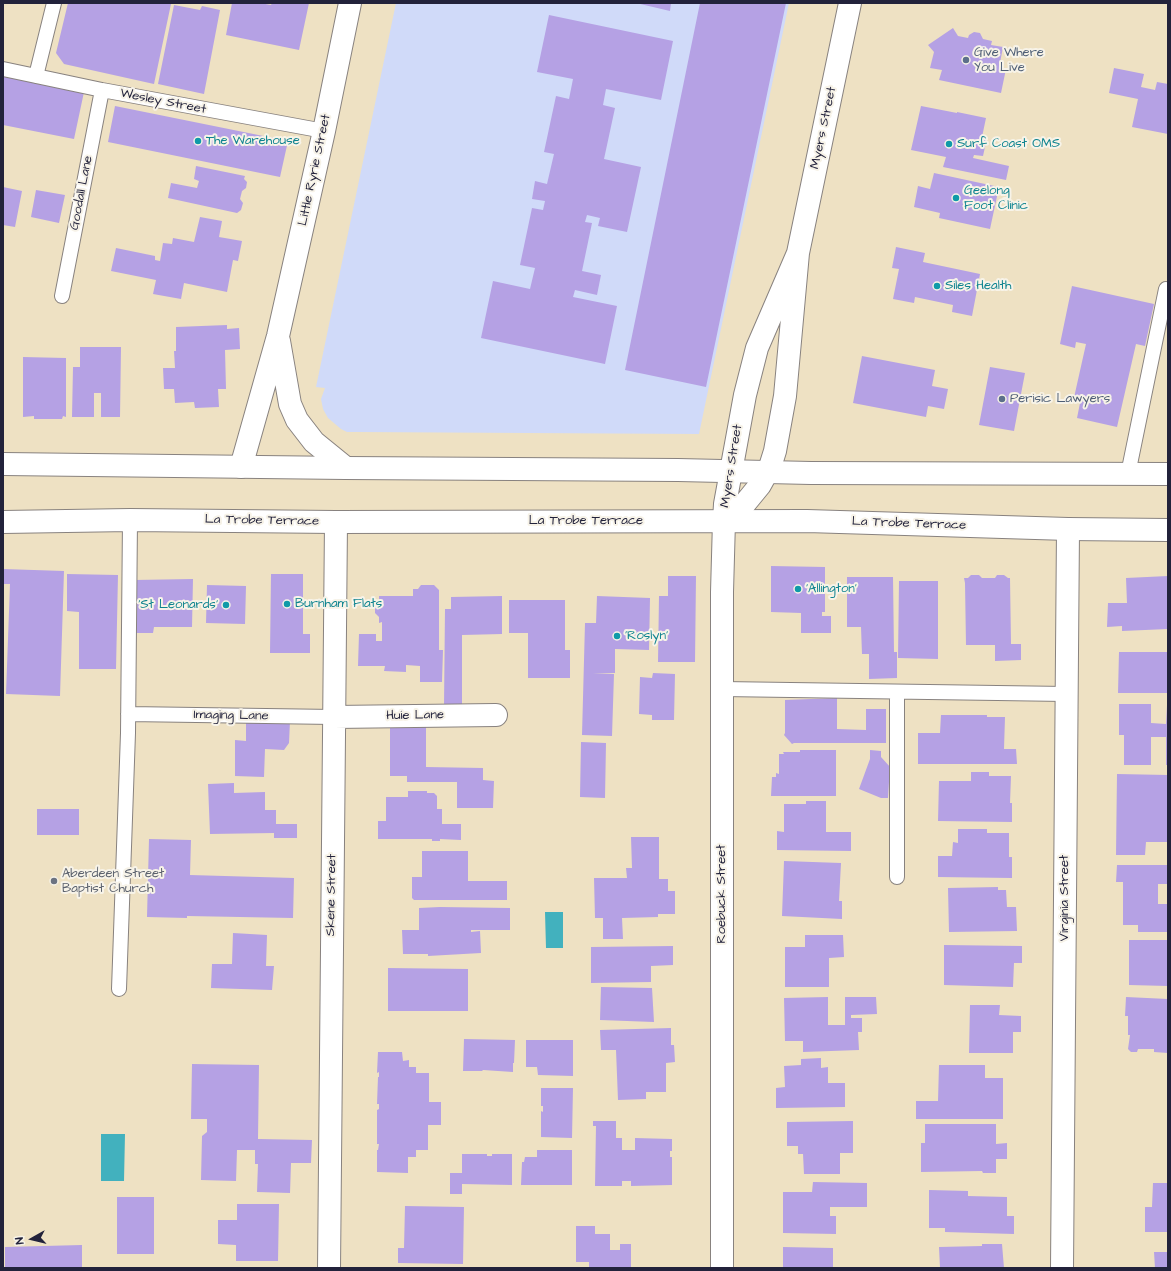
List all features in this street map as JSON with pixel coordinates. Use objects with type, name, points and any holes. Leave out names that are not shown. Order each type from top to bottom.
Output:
[{"type":"main road","name":"Little Ryrie Street","points":[[241,467],[278,336],[324,131],[350,3]]},
{"type":"main road","name":"Myers Street","points":[[724,521],[747,501],[760,485],[767,472],[775,450],[784,402],[798,253],[850,3]]},
{"type":"main road","name":"Myers Street","points":[[724,521],[730,471],[745,395],[757,348],[798,253]]},
{"type":"main road","name":"Little Ryrie Street","points":[[278,336],[293,414],[314,442],[346,468]]},
{"type":"main road","points":[[3,464],[767,472],[1168,474]]},
{"type":"main road","name":"La Trobe Terrace","points":[[3,522],[130,520],[336,522],[807,521],[1068,529],[1168,530]]},
{"type":"main road","name":"Roebuck Street","points":[[722,1268],[722,592],[724,521]]},
{"type":"main road","name":"Skene Street","points":[[329,1268],[336,522]]},
{"type":"main road","name":"Virginia Street","points":[[1062,1268],[1068,529]]},
{"type":"main road","name":"Huie Lane","points":[[334,717],[496,715]]},
{"type":"lane","points":[[36,76],[54,3]]},
{"type":"lane","name":"Wesley Street","points":[[3,69],[102,90],[324,131]]},
{"type":"lane","name":"Goodall Lane","points":[[62,296],[102,90]]},
{"type":"lane","points":[[1128,474],[1166,289]]},
{"type":"lane","points":[[119,988],[128,714],[130,520]]},
{"type":"lane","points":[[722,689],[1066,694]]},
{"type":"lane","points":[[897,692],[897,877]]},
{"type":"lane","name":"Imaging Lane","points":[[128,714],[334,717]]},
{"type":"shaded area","points":[[396,3],[789,3],[699,434],[347,432],[328,418],[323,409],[321,399],[325,388],[316,387]]},
{"type":"water","points":[[545,912],[563,912],[563,948],[546,948]]},
{"type":"water","points":[[101,1134],[125,1134],[124,1181],[101,1181]]},
{"type":"building","points":[[68,3],[171,4],[154,84],[64,64],[56,53]]},
{"type":"building","points":[[232,3],[260,3],[271,5],[272,3],[309,3],[299,50],[226,35]]},
{"type":"building","points":[[636,3],[671,3],[670,11]]},
{"type":"building","points":[[700,3],[786,3],[706,387],[625,370]]},
{"type":"building","points":[[174,5],[200,10],[202,6],[220,10],[204,94],[158,84]]},
{"type":"building","points":[[549,15],[673,41],[661,100],[606,89],[603,105],[615,108],[604,159],[641,167],[627,232],[598,226],[600,218],[587,215],[585,222],[592,223],[582,271],[601,275],[597,295],[575,290],[573,297],[617,306],[605,364],[481,338],[493,281],[530,289],[535,268],[520,265],[532,208],[543,210],[545,201],[532,199],[535,181],[547,184],[554,154],[544,152],[556,96],[569,99],[573,79],[537,72]]},
{"type":"building","name":"Give Where You Live","points":[[953,28],[958,36],[968,38],[969,35],[974,32],[980,33],[983,39],[992,41],[991,45],[1003,47],[999,68],[1006,69],[1001,93],[939,80],[942,70],[930,68],[934,52],[928,45]]},
{"type":"building","points":[[1114,68],[1144,74],[1141,87],[1155,90],[1157,82],[1168,84],[1168,134],[1132,127],[1138,99],[1109,93]]},
{"type":"building","points":[[3,76],[84,92],[74,139],[3,125]]},
{"type":"building","name":"The Warehouse","points":[[115,106],[288,141],[280,177],[108,142]]},
{"type":"building","name":"Surf Coast OMS","points":[[921,106],[986,118],[982,137],[987,138],[983,156],[974,155],[973,158],[1009,166],[1006,180],[943,167],[946,157],[911,150]]},
{"type":"building","points":[[196,166],[245,176],[244,179],[247,182],[246,188],[242,191],[240,199],[243,203],[241,210],[237,213],[168,198],[171,183],[197,188],[199,181],[194,179]]},
{"type":"building","name":"Geelong Foot Clinic","points":[[934,173],[999,187],[990,229],[939,218],[940,213],[914,207],[918,186],[930,189]]},
{"type":"building","points":[[3,187],[22,191],[15,227],[3,225]]},
{"type":"building","points":[[36,190],[65,195],[59,223],[31,217]]},
{"type":"building","points":[[200,217],[222,221],[219,237],[242,241],[238,261],[233,260],[227,292],[184,283],[181,299],[153,294],[156,280],[111,271],[116,248],[155,256],[155,260],[160,261],[163,243],[172,244],[173,238],[194,242]]},
{"type":"building","name":"Siles Health","points":[[896,247],[925,253],[923,262],[980,274],[972,316],[952,312],[953,305],[915,297],[914,303],[893,299],[899,269],[892,268]]},
{"type":"building","points":[[1072,286],[1154,304],[1145,346],[1136,344],[1117,427],[1077,418],[1080,403],[1073,402],[1086,344],[1076,342],[1075,348],[1060,344]]},
{"type":"building","points":[[227,325],[227,329],[239,328],[240,349],[225,350],[226,389],[218,389],[219,407],[195,408],[194,402],[175,403],[174,389],[164,389],[163,368],[175,368],[174,351],[176,351],[176,327]]},
{"type":"building","points":[[80,347],[121,347],[120,417],[101,417],[101,393],[94,393],[94,417],[72,417],[73,367],[80,367]]},
{"type":"building","points":[[862,356],[935,370],[932,386],[948,389],[944,409],[928,406],[926,417],[853,403]]},
{"type":"building","points":[[23,357],[66,358],[66,417],[63,416],[62,419],[34,419],[34,416],[23,417]]},
{"type":"building","name":"Perisic Lawyers","points":[[990,367],[1025,373],[1014,431],[979,425]]},
{"type":"building","name":"'Allington'","points":[[771,566],[825,567],[825,612],[822,612],[822,616],[831,616],[831,633],[801,633],[801,613],[771,612]]},
{"type":"building","points":[[3,569],[64,571],[60,696],[6,694],[10,584],[3,584]]},
{"type":"building","points":[[67,574],[118,575],[116,669],[79,669],[79,612],[67,611]]},
{"type":"building","name":"Burnham Flats","points":[[271,574],[303,574],[303,634],[310,634],[310,653],[270,653]]},
{"type":"building","points":[[971,575],[979,575],[982,578],[995,578],[997,575],[1004,575],[1010,578],[1011,644],[1021,644],[1021,660],[995,661],[995,645],[966,645],[964,578],[968,578]]},
{"type":"building","points":[[668,576],[696,576],[695,662],[658,662],[659,596],[668,596]]},
{"type":"building","points":[[1168,576],[1168,629],[1122,631],[1122,626],[1107,627],[1108,603],[1127,603],[1126,578]]},
{"type":"building","points":[[847,577],[893,577],[894,652],[897,652],[897,678],[869,679],[869,654],[862,654],[861,627],[847,627]]},
{"type":"building","points":[[193,579],[192,627],[154,627],[153,633],[134,633],[134,580]]},
{"type":"building","points":[[899,581],[938,581],[938,659],[898,658]]},
{"type":"building","name":"'St Leonards'","points":[[207,585],[246,586],[245,624],[206,623]]},
{"type":"building","points":[[421,585],[434,585],[439,590],[439,650],[443,650],[442,682],[420,682],[420,666],[406,665],[406,672],[384,671],[385,666],[358,666],[359,634],[376,634],[376,641],[382,641],[382,622],[379,623],[379,617],[375,613],[375,604],[379,602],[379,596],[413,596],[413,589],[418,589]]},
{"type":"building","points":[[502,596],[502,634],[462,635],[462,706],[444,706],[445,609],[451,609],[451,597]]},
{"type":"building","name":"'Roslyn'","points":[[597,596],[650,598],[649,650],[615,649],[615,673],[593,673],[614,674],[612,736],[582,735],[585,623],[596,623]]},
{"type":"building","points":[[509,600],[565,600],[565,650],[570,650],[570,678],[528,678],[528,633],[509,633]]},
{"type":"building","points":[[1119,652],[1168,652],[1168,693],[1118,693]]},
{"type":"building","points":[[653,673],[675,674],[674,720],[652,720],[652,715],[639,714],[640,677],[652,678]]},
{"type":"building","points":[[837,698],[837,729],[866,730],[866,709],[886,709],[886,743],[792,744],[784,735],[785,700]]},
{"type":"building","points":[[1119,704],[1151,704],[1151,723],[1166,724],[1168,705],[1168,765],[1166,765],[1166,737],[1151,737],[1151,765],[1124,765],[1124,735],[1119,735]]},
{"type":"building","points":[[941,715],[987,715],[987,717],[1005,717],[1004,749],[1016,749],[1017,764],[918,764],[918,733],[940,733]]},
{"type":"building","points":[[246,720],[290,721],[289,743],[284,750],[265,749],[264,777],[235,776],[235,740],[246,741]]},
{"type":"building","points":[[426,723],[426,767],[483,768],[483,780],[494,781],[493,808],[457,808],[457,782],[407,782],[407,776],[390,776],[390,726]]},
{"type":"building","points":[[581,742],[606,743],[605,798],[580,797]]},
{"type":"building","points":[[800,750],[836,750],[836,796],[771,796],[772,777],[776,777],[776,773],[779,774],[779,754],[784,754],[783,752],[800,752]]},
{"type":"building","points":[[870,750],[881,751],[881,757],[891,768],[892,782],[889,782],[888,798],[881,798],[859,789],[870,759]]},
{"type":"building","points":[[971,772],[989,772],[989,776],[1011,776],[1010,803],[1012,803],[1012,822],[938,821],[939,781],[971,781]]},
{"type":"building","points":[[1117,774],[1168,775],[1168,842],[1146,842],[1145,855],[1116,855]]},
{"type":"building","points":[[234,783],[234,793],[265,792],[265,810],[276,810],[276,824],[297,824],[297,838],[274,838],[274,833],[210,834],[208,784]]},
{"type":"building","points":[[408,791],[427,791],[427,793],[434,793],[437,796],[437,809],[442,809],[442,824],[461,824],[461,840],[440,839],[440,841],[432,841],[432,839],[378,839],[378,821],[386,821],[386,797],[408,797]]},
{"type":"building","points":[[806,801],[826,801],[826,832],[851,832],[851,851],[777,850],[777,831],[784,832],[784,804],[806,804]]},
{"type":"building","points":[[37,809],[79,809],[79,835],[37,835]]},
{"type":"building","points":[[958,829],[987,829],[987,833],[1009,833],[1009,857],[1012,857],[1012,878],[938,877],[938,856],[952,856],[953,842],[958,843]]},
{"type":"building","points":[[631,837],[659,837],[659,879],[668,879],[668,891],[675,891],[675,914],[658,914],[658,917],[622,918],[623,939],[603,939],[603,918],[595,918],[594,878],[627,878],[626,868],[632,868]]},
{"type":"building","points":[[149,839],[191,840],[190,875],[294,878],[293,918],[187,916],[187,918],[147,917]]},
{"type":"building","points":[[422,851],[468,851],[468,881],[507,881],[507,900],[414,900],[412,898],[412,877],[422,877]]},
{"type":"building","points":[[784,861],[841,863],[839,901],[842,901],[842,919],[782,916]]},
{"type":"building","points":[[1117,865],[1168,865],[1168,884],[1158,884],[1158,904],[1168,904],[1168,932],[1138,932],[1138,925],[1123,925],[1123,882],[1116,882]]},
{"type":"building","points":[[998,887],[998,890],[1006,890],[1007,907],[1016,907],[1017,931],[949,932],[948,888]]},
{"type":"building","points":[[419,908],[510,908],[510,930],[471,930],[471,932],[480,931],[481,953],[428,956],[428,954],[403,954],[402,930],[419,930]]},
{"type":"building","points":[[233,933],[267,935],[266,966],[274,966],[272,990],[211,988],[212,964],[232,964]]},
{"type":"building","points":[[805,935],[843,935],[844,957],[829,958],[829,987],[785,987],[785,947],[805,947]]},
{"type":"building","points":[[1129,940],[1168,940],[1168,986],[1129,985]]},
{"type":"building","points":[[944,945],[1022,946],[1022,963],[1014,963],[1013,987],[944,985]]},
{"type":"building","points":[[673,946],[673,965],[651,966],[651,982],[591,983],[591,947]]},
{"type":"building","points":[[388,968],[468,969],[468,1011],[388,1011]]},
{"type":"building","points":[[601,987],[652,988],[654,1022],[600,1020]]},
{"type":"building","points":[[828,997],[828,1025],[845,1025],[845,997],[876,997],[877,1014],[851,1015],[851,1018],[862,1018],[862,1032],[858,1032],[859,1050],[803,1052],[803,1041],[785,1041],[784,998]]},
{"type":"building","points":[[1126,997],[1168,999],[1168,1053],[1154,1052],[1154,1049],[1138,1049],[1137,1052],[1131,1052],[1128,1049],[1130,1035],[1128,1035],[1128,1016],[1125,1016]]},
{"type":"building","points":[[970,1005],[1000,1005],[999,1015],[1021,1016],[1021,1032],[1013,1032],[1013,1053],[969,1053]]},
{"type":"building","points":[[671,1028],[671,1045],[674,1045],[675,1062],[666,1063],[666,1092],[646,1092],[646,1099],[618,1100],[616,1050],[601,1050],[600,1030]]},
{"type":"building","points":[[464,1039],[515,1040],[513,1072],[483,1070],[463,1071]]},
{"type":"building","points":[[526,1040],[573,1040],[573,1076],[538,1075],[537,1067],[526,1067]]},
{"type":"building","points":[[378,1052],[402,1052],[403,1061],[409,1060],[409,1067],[416,1067],[416,1073],[429,1073],[429,1102],[441,1102],[441,1125],[428,1125],[428,1150],[416,1150],[416,1157],[408,1157],[408,1173],[377,1172],[377,1150],[379,1144],[377,1144],[377,1110],[379,1109],[379,1104],[377,1104],[379,1077],[379,1072],[377,1073]]},
{"type":"building","points":[[821,1058],[821,1068],[828,1067],[828,1083],[845,1083],[845,1107],[776,1108],[776,1088],[785,1087],[784,1066],[801,1065],[801,1059]]},
{"type":"building","points":[[192,1064],[259,1065],[258,1139],[312,1140],[311,1163],[291,1163],[290,1193],[257,1192],[258,1164],[255,1164],[255,1150],[237,1150],[236,1181],[201,1180],[202,1136],[207,1132],[207,1119],[191,1119]]},
{"type":"building","points":[[939,1065],[985,1065],[985,1078],[1003,1078],[1003,1119],[916,1119],[916,1101],[938,1101]]},
{"type":"building","points":[[541,1088],[573,1088],[572,1138],[541,1137],[541,1111],[543,1112],[543,1106],[541,1106]]},
{"type":"building","points":[[593,1121],[616,1121],[616,1138],[622,1138],[622,1150],[635,1150],[635,1138],[672,1139],[672,1151],[670,1151],[670,1157],[672,1157],[672,1185],[631,1186],[631,1181],[622,1181],[622,1186],[595,1186],[596,1126],[593,1126]]},
{"type":"building","points":[[853,1121],[853,1153],[840,1153],[840,1174],[804,1174],[803,1154],[798,1154],[798,1146],[787,1146],[787,1122]]},
{"type":"building","points":[[925,1124],[996,1124],[996,1144],[1007,1143],[1007,1159],[996,1159],[996,1173],[983,1173],[982,1171],[921,1172],[921,1143],[925,1143]]},
{"type":"building","points":[[537,1150],[572,1150],[572,1185],[521,1185],[522,1162],[524,1162],[525,1157],[537,1157]]},
{"type":"building","points":[[462,1154],[487,1154],[487,1156],[492,1156],[492,1154],[512,1154],[512,1185],[462,1184],[462,1194],[450,1194],[450,1173],[462,1173]]},
{"type":"building","points":[[813,1182],[867,1183],[867,1207],[830,1207],[830,1216],[836,1216],[836,1234],[783,1233],[783,1192],[812,1192]]},
{"type":"building","points":[[1153,1183],[1168,1183],[1168,1232],[1145,1232],[1145,1207],[1152,1207]]},
{"type":"building","points":[[929,1190],[968,1191],[968,1196],[1007,1197],[1007,1216],[1014,1216],[1014,1234],[945,1232],[945,1228],[929,1228]]},
{"type":"building","points":[[117,1197],[154,1197],[154,1254],[117,1254]]},
{"type":"building","points":[[237,1204],[279,1204],[278,1261],[236,1261],[236,1245],[218,1244],[218,1220],[237,1220]]},
{"type":"building","points":[[405,1206],[464,1207],[463,1264],[398,1263],[398,1248],[404,1248]]},
{"type":"building","points":[[576,1226],[595,1226],[595,1234],[610,1234],[610,1250],[620,1250],[620,1244],[631,1244],[631,1268],[589,1267],[589,1262],[576,1262]]},
{"type":"building","points":[[982,1244],[1002,1244],[1004,1268],[940,1268],[939,1247],[982,1246]]},
{"type":"building","points":[[82,1245],[82,1268],[5,1268],[5,1247]]},
{"type":"building","points":[[783,1247],[833,1248],[833,1268],[783,1268]]},
{"type":"building","points":[[1154,1252],[1168,1252],[1168,1268],[1155,1268]]},
{"type":"place","name":"Give Where You Live","points":[[966,60]]},
{"type":"place","name":"The Warehouse","points":[[198,141]]},
{"type":"place","name":"Surf Coast OMS","points":[[949,144]]},
{"type":"place","name":"Geelong Foot Clinic","points":[[956,198]]},
{"type":"place","name":"Siles Health","points":[[937,286]]},
{"type":"place","name":"Perisic Lawyers","points":[[1002,399]]},
{"type":"place","name":"'Allington'","points":[[798,589]]},
{"type":"place","name":"Burnham Flats","points":[[287,604]]},
{"type":"place","name":"'St Leonards'","points":[[226,605]]},
{"type":"place","name":"'Roslyn'","points":[[617,636]]},
{"type":"place","name":"Aberdeen Street Baptist Church","points":[[54,881]]}]
